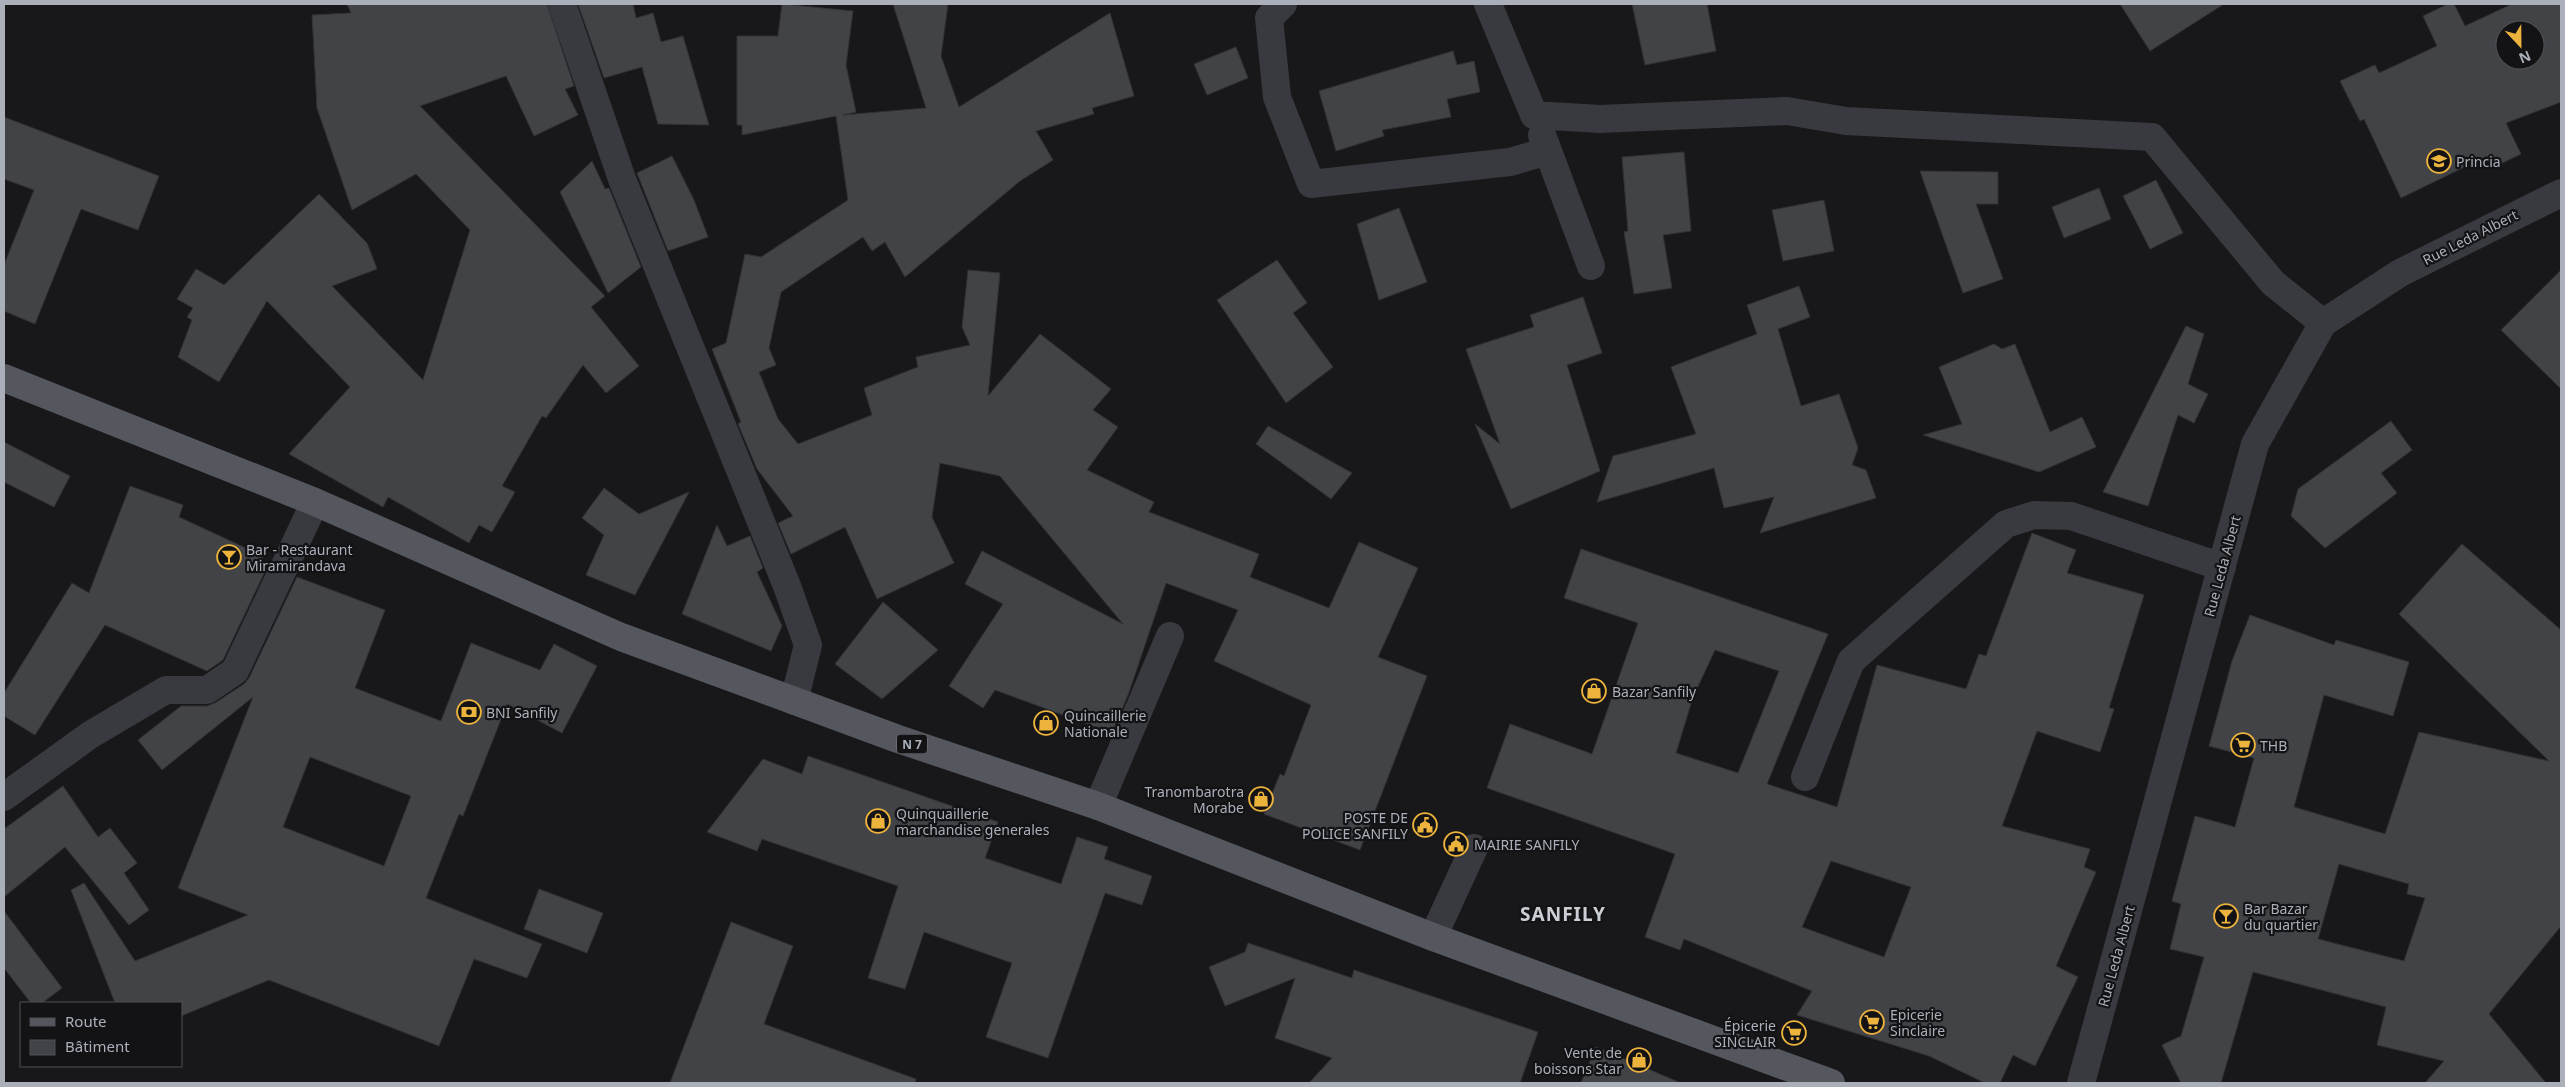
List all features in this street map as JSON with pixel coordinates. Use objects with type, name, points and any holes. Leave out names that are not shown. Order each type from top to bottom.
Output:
[{"type":"main road","name":"N 7","points":[[4,378],[315,502],[622,637],[898,739],[1098,806],[1433,936],[1831,1083]]},
{"type":"street","points":[[562,4],[622,179],[787,586],[808,645],[794,701]]},
{"type":"street","points":[[1283,4],[1269,18],[1276,97],[1311,184],[1510,162],[1548,150]]},
{"type":"street","points":[[1488,4],[1548,150],[1591,266]]},
{"type":"street","points":[[1534,115],[1600,119],[1787,111],[1846,121],[2152,137],[2273,283],[2323,323]]},
{"type":"street","name":"Rue Leda Albert","points":[[2081,1083],[2255,444],[2323,323],[2400,273],[2561,193]]},
{"type":"street","points":[[4,797],[90,735],[166,690],[207,690],[235,671],[315,502]]},
{"type":"street","points":[[1805,777],[1851,661],[2006,524],[2034,515],[2071,516],[2222,567]]},
{"type":"street","points":[[1098,806],[1170,636]]},
{"type":"street","points":[[1433,936],[1474,848]]},
{"type":"building","points":[[347,4],[547,4],[574,86],[565,89],[578,115],[534,136],[506,76],[420,106],[605,296],[591,307],[639,366],[606,393],[583,365],[546,418],[542,416],[502,486],[515,492],[492,532],[479,525],[469,543],[388,497],[383,507],[289,454],[350,387],[267,301],[219,382],[178,357],[192,320],[187,317],[193,308],[177,299],[196,269],[224,285],[319,194],[367,243],[377,269],[332,286],[423,380],[470,230],[416,174],[352,210],[317,108],[312,15],[351,13]]},
{"type":"building","points":[[578,4],[633,4],[636,18],[653,13],[661,42],[683,36],[709,125],[658,124],[642,67],[604,78]]},
{"type":"building","points":[[782,4],[853,11],[846,65],[856,112],[843,115],[926,108],[893,4],[948,4],[941,56],[959,107],[1110,13],[1134,96],[1092,108],[1094,114],[1036,131],[1053,160],[1020,181],[905,277],[885,242],[872,251],[863,237],[781,292],[769,348],[776,365],[759,372],[778,419],[798,444],[872,415],[864,388],[918,367],[916,357],[970,345],[962,327],[968,270],[1000,273],[988,396],[1040,334],[1111,389],[1093,410],[1118,427],[1087,470],[1154,502],[1149,512],[1259,554],[1250,577],[1329,608],[1359,542],[1418,568],[1378,657],[1427,676],[1360,850],[1264,814],[1280,774],[1284,776],[1311,705],[1214,661],[1238,610],[1166,583],[1128,695],[1112,733],[995,690],[983,708],[949,686],[1003,604],[965,584],[982,551],[1123,624],[1000,476],[940,463],[932,517],[954,563],[877,599],[845,527],[791,554],[778,523],[793,516],[757,469],[738,424],[741,422],[712,349],[726,343],[745,254],[761,257],[848,200],[836,116],[742,135],[742,125],[737,125],[737,36],[778,36]]},
{"type":"building","points":[[1632,4],[1707,4],[1716,51],[1645,65]]},
{"type":"building","points":[[2120,4],[2224,4],[2150,51]]},
{"type":"building","points":[[2448,4],[2454,4],[2465,26],[2512,4],[2561,4],[2561,102],[2506,123],[2521,154],[2492,168],[2487,156],[2401,198],[2364,119],[2360,121],[2340,81],[2375,65],[2379,73],[2437,46],[2423,16]]},
{"type":"building","points":[[1236,47],[1248,78],[1207,95],[1194,64]]},
{"type":"building","points":[[1453,51],[1457,65],[1474,61],[1480,92],[1447,99],[1451,117],[1382,130],[1384,136],[1336,151],[1319,91]]},
{"type":"building","points":[[4,117],[159,176],[138,230],[81,209],[35,324],[4,311],[4,265],[34,190],[4,179]]},
{"type":"building","points":[[1684,152],[1691,231],[1663,235],[1672,288],[1634,294],[1624,232],[1628,231],[1622,157]]},
{"type":"building","points":[[672,156],[694,200],[708,237],[668,251],[637,173]]},
{"type":"building","points":[[592,161],[605,189],[609,188],[641,267],[608,293],[560,192]]},
{"type":"building","points":[[1920,171],[1998,172],[1998,204],[1976,204],[2003,279],[1963,293]]},
{"type":"building","points":[[2156,180],[2183,233],[2150,249],[2123,196]]},
{"type":"building","points":[[2099,188],[2111,219],[2064,238],[2052,207]]},
{"type":"building","points":[[1824,200],[1834,251],[1783,261],[1772,210]]},
{"type":"building","points":[[1399,208],[1427,282],[1379,300],[1357,224]]},
{"type":"building","points":[[1277,260],[1307,303],[1293,313],[1333,367],[1286,403],[1217,300]]},
{"type":"building","points":[[2561,270],[2561,389],[2501,330]]},
{"type":"building","points":[[1799,286],[1810,317],[1778,329],[1801,406],[1839,394],[1858,448],[1852,465],[1866,470],[1876,498],[1760,533],[1774,497],[1724,508],[1714,468],[1597,502],[1613,456],[1696,434],[1671,367],[1757,334],[1747,305]]},
{"type":"building","points":[[1583,297],[1602,353],[1567,365],[1600,471],[1511,509],[1475,424],[1500,444],[1466,349],[1534,327],[1530,315]]},
{"type":"building","points":[[2186,326],[2204,334],[2188,384],[2208,394],[2194,423],[2178,415],[2148,506],[2103,492]]},
{"type":"building","points":[[1994,344],[2002,349],[2015,344],[2050,432],[2082,417],[2096,447],[2039,472],[1923,435],[1962,424],[1939,367]]},
{"type":"building","points":[[2391,421],[2412,450],[2381,473],[2397,493],[2325,548],[2291,516],[2298,489]]},
{"type":"building","points":[[1268,426],[1352,473],[1331,499],[1256,444]]},
{"type":"building","points":[[4,442],[70,476],[54,507],[4,482]]},
{"type":"building","points":[[130,486],[183,505],[179,517],[263,556],[261,563],[268,565],[223,660],[207,671],[105,625],[35,735],[4,716],[4,693],[72,583],[89,593]]},
{"type":"building","points":[[604,488],[639,514],[689,492],[635,595],[586,575],[604,535],[582,518]]},
{"type":"building","points":[[717,525],[727,546],[750,536],[763,568],[757,572],[782,626],[771,651],[682,614]]},
{"type":"building","points":[[2032,533],[2076,550],[2067,573],[2144,595],[2109,708],[2114,709],[2100,752],[2037,731],[2002,826],[2090,849],[2084,867],[2096,872],[2056,966],[2078,977],[2035,1066],[2013,1055],[2000,1083],[1985,1083],[1929,1056],[1797,1015],[1812,991],[1684,939],[1680,950],[1645,937],[1675,854],[1487,788],[1510,724],[1592,754],[1638,623],[1564,598],[1581,549],[1828,634],[1767,784],[1837,807],[1877,665],[1966,689],[1979,654],[1986,656]],"holes":[[[1715,650],[1779,671],[1738,773],[1676,753],[1693,697]],[[1831,861],[1911,887],[1884,957],[1802,927]]]},
{"type":"building","points":[[2462,544],[2561,630],[2561,926],[2489,1014],[2546,1083],[2425,1083],[2444,1061],[2377,1045],[2386,1007],[2253,972],[2221,1083],[2181,1083],[2162,1045],[2181,1036],[2204,957],[2170,949],[2181,904],[2172,901],[2195,816],[2235,827],[2254,758],[2209,746],[2232,661],[2250,615],[2334,645],[2336,640],[2409,662],[2393,716],[2324,695],[2294,807],[2385,834],[2419,732],[2549,761],[2399,614]],"holes":[[[2339,864],[2409,884],[2407,894],[2425,898],[2404,961],[2318,939]]]},
{"type":"building","points":[[297,577],[385,610],[355,688],[441,721],[471,643],[540,670],[554,644],[597,666],[562,733],[507,704],[463,816],[459,814],[426,898],[542,944],[527,978],[474,959],[439,1046],[269,980],[182,1016],[182,1002],[115,1002],[71,890],[84,883],[135,961],[248,915],[178,888],[253,697],[162,770],[138,740],[181,706],[207,706],[215,703],[244,684],[249,678]],"holes":[[[310,757],[411,796],[384,866],[283,827]]]},
{"type":"building","points":[[883,602],[938,650],[882,699],[835,664]]},
{"type":"building","points":[[808,756],[998,822],[985,858],[1061,884],[1077,837],[1108,847],[1104,859],[1152,876],[1142,905],[1105,893],[1048,1058],[986,1037],[1012,963],[924,932],[905,989],[868,978],[898,886],[762,839],[757,851],[707,832],[763,759],[802,774]]},
{"type":"building","points":[[63,786],[98,837],[110,828],[137,863],[124,873],[149,910],[129,925],[65,847],[4,897],[4,829]]},
{"type":"building","points":[[539,889],[603,913],[587,953],[524,929]]},
{"type":"building","points":[[4,911],[62,988],[43,1002],[30,1002],[4,968]]},
{"type":"building","points":[[731,922],[793,946],[764,1024],[916,1079],[915,1083],[670,1083]]},
{"type":"building","points":[[1248,943],[1352,978],[1354,970],[1538,1032],[1520,1083],[1309,1083],[1332,1058],[1275,1038],[1295,978],[1225,1006],[1209,967],[1245,952]]},
{"type":"building","points":[[1596,1047],[1681,1083],[1581,1083]]},
{"type":"place","name":"Princia","points":[[2439,161]]},
{"type":"place","name":"Bar - Restaurant Miramirandava","points":[[229,557]]},
{"type":"place","name":"Bazar Sanfily","points":[[1594,691]]},
{"type":"place","name":"BNI Sanfily","points":[[469,712]]},
{"type":"place","name":"Quincaillerie Nationale","points":[[1046,723]]},
{"type":"place","name":"THB","points":[[2243,745]]},
{"type":"place","name":"Tranombarotra Morabe","points":[[1261,799]]},
{"type":"place","name":"Quinquaillerie marchandise generales","points":[[878,821]]},
{"type":"place","name":"POSTE DE POLICE SANFILY","points":[[1425,825]]},
{"type":"place","name":"MAIRIE SANFILY","points":[[1456,844]]},
{"type":"place","name":"Bar Bazar du quartier","points":[[2226,916]]},
{"type":"place","name":"Epicerie Sinclaire","points":[[1872,1022]]},
{"type":"place","name":"Épicerie SINCLAIR","points":[[1794,1033]]},
{"type":"place","name":"Vente de boissons Star","points":[[1639,1060]]},
{"type":"district","name":"SANFILY","points":[[1563,914]]}]
